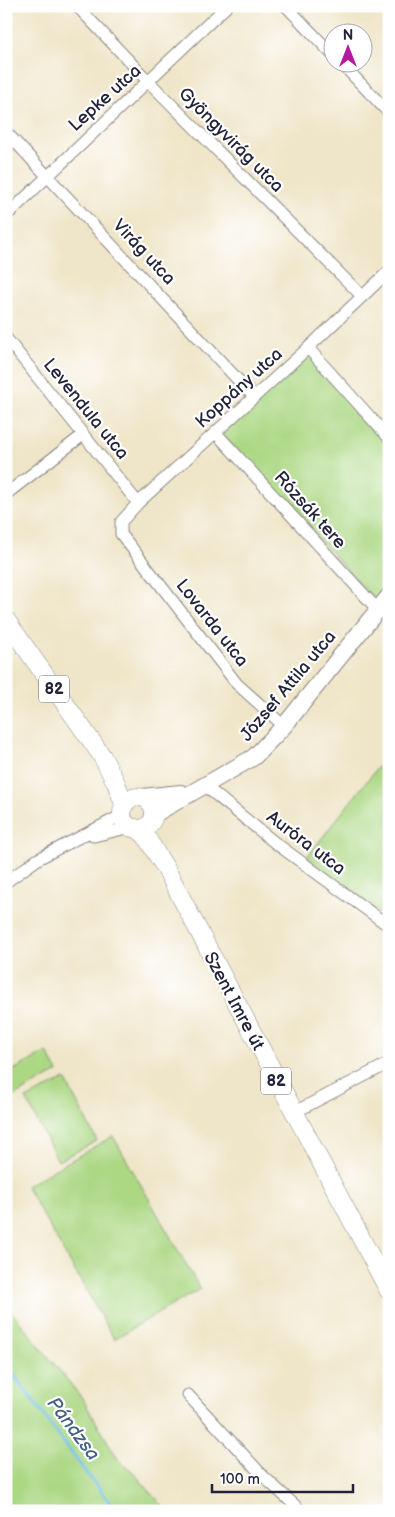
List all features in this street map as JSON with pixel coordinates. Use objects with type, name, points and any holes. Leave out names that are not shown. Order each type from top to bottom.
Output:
[{"type":"main road","name":"Szent Imre út","points":[[6,620],[102,756],[145,835],[166,869],[293,1113],[389,1291]]},
{"type":"main road","name":"82","points":[[132,811],[150,802],[153,818]]},
{"type":"main road","points":[[132,811],[145,826],[153,818]]},
{"type":"main road","name":"Szent Imre út","points":[[153,818],[166,869]]},
{"type":"street","name":"Gyöngyvirág utca","points":[[77,6],[149,82],[362,296]]},
{"type":"street","name":"Lepke utca","points":[[6,216],[48,174],[149,82],[227,6]]},
{"type":"street","points":[[286,6],[322,44]]},
{"type":"street","points":[[350,72],[389,112]]},
{"type":"street","name":"Virág utca","points":[[6,132],[48,174],[254,397]]},
{"type":"street","name":"Koppány utca","points":[[121,534],[123,518],[138,503],[308,348],[389,271]]},
{"type":"street","name":"Levendula utca","points":[[6,338],[138,503]]},
{"type":"street","points":[[308,348],[389,438]]},
{"type":"street","name":"Rózsák tere","points":[[216,433],[378,610]]},
{"type":"street","points":[[6,494],[83,435]]},
{"type":"street","name":"Lovarda utca","points":[[121,534],[237,684],[284,726]]},
{"type":"street","name":"József Attila utca","points":[[153,818],[254,757],[284,726],[389,596]]},
{"type":"street","name":"József Attila utca","points":[[132,811],[165,796],[204,786]]},
{"type":"street","name":"Auróra utca","points":[[204,786],[274,842],[389,926]]},
{"type":"street","points":[[6,882],[38,859],[132,811]]},
{"type":"street","points":[[293,1113],[389,1062]]},
{"type":"street","points":[[188,1395],[263,1476],[301,1511]]},
{"type":"green space","points":[[308,354],[389,444],[389,582],[375,600],[221,433]]},
{"type":"green space","points":[[389,753],[389,921],[307,857]]},
{"type":"green space","points":[[47,1052],[58,1072],[14,1096],[6,1082],[6,1074]]},
{"type":"green space","points":[[65,1079],[97,1141],[58,1161],[26,1099]]},
{"type":"green space","points":[[113,1136],[200,1289],[114,1339],[26,1186]]},
{"type":"green space","points":[[6,1305],[82,1398],[119,1461],[131,1470],[167,1511],[6,1511]]},
{"type":"waterway","name":"Pándzsa","points":[[6,1364],[87,1474],[117,1511]]}]
